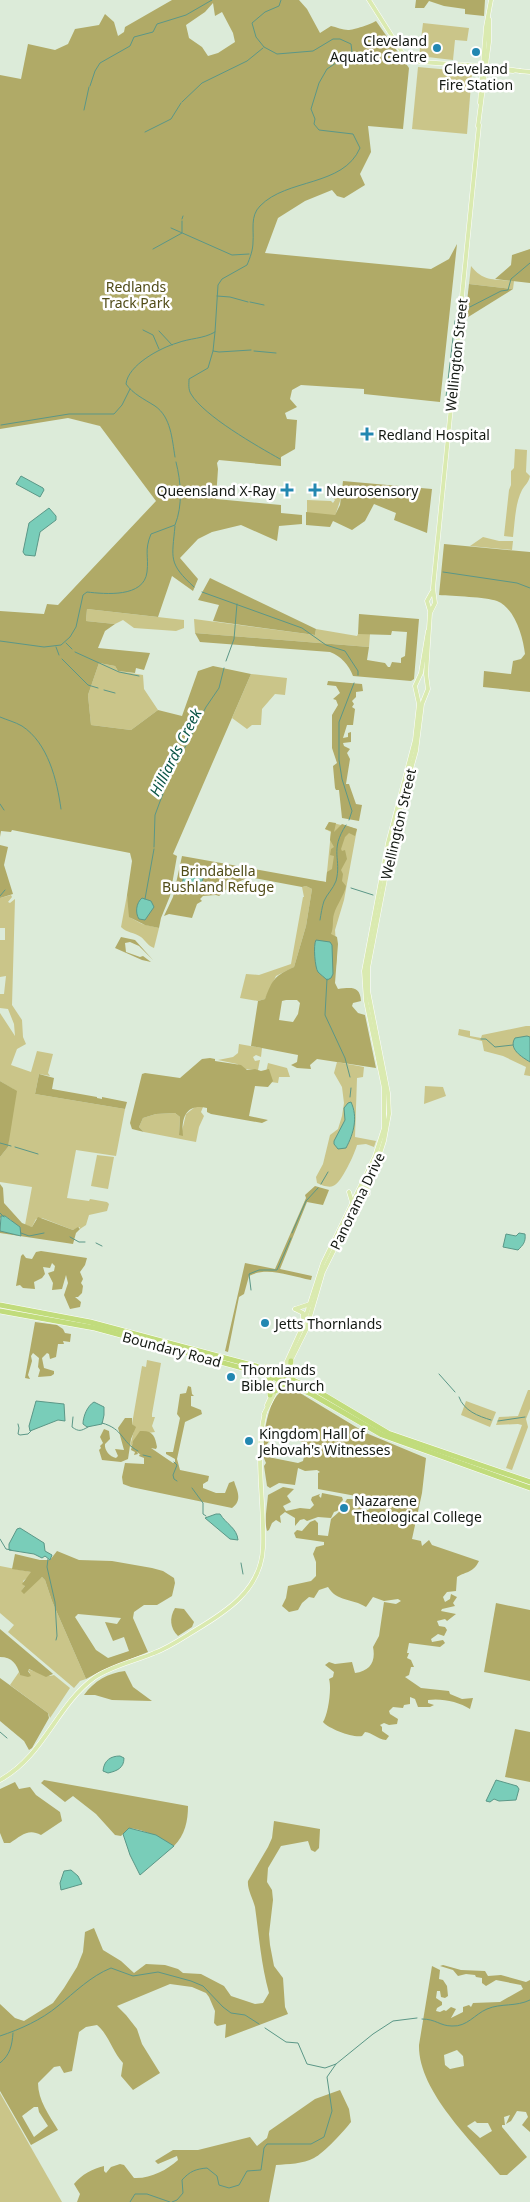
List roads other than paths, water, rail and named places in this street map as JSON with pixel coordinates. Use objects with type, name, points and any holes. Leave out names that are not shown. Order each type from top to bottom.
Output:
[{"type":"highway","name":"Boundary Road","points":[[0,1305],[90,1322],[268,1375],[294,1380],[319,1392],[375,1429],[530,1482]]},
{"type":"highway","name":"Boundary Road","points":[[0,1311],[92,1327],[217,1359],[241,1362],[281,1378],[375,1429],[530,1488]]},
{"type":"highway","points":[[241,1362],[272,1368],[284,1367]]},
{"type":"highway","points":[[290,1362],[290,1374],[294,1380]]},
{"type":"highway","points":[[268,1375],[271,1381],[270,1395]]},
{"type":"highway","points":[[275,1391],[284,1387],[302,1389]]},
{"type":"main road","points":[[368,0],[406,56],[416,62],[530,72]]},
{"type":"main road","name":"Wellington Street","points":[[368,955],[395,827],[420,734],[422,704],[428,686],[426,683],[430,613],[431,605],[435,603],[432,599],[433,588],[491,0]]},
{"type":"main road","name":"Wellington Street","points":[[368,955],[393,820],[414,746],[419,704],[415,686],[419,682],[429,626]]},
{"type":"main road","points":[[419,682],[426,683]]},
{"type":"main road","points":[[417,692],[422,694],[426,692]]},
{"type":"main road","name":"Panorama Drive","points":[[281,1378],[310,1319],[326,1265],[368,1180],[382,1148],[387,1127],[389,1108],[388,1087],[368,991],[368,955]]},
{"type":"main road","name":"Panorama Drive","points":[[281,1378],[302,1328],[323,1263],[379,1148],[386,1114],[384,1088],[364,989],[368,955]]},
{"type":"main road","points":[[368,1180],[368,1194]]},
{"type":"main road","points":[[349,1192],[352,1205]]},
{"type":"main road","points":[[302,1328],[303,1313],[295,1309],[310,1304]]},
{"type":"main road","points":[[264,1414],[281,1378]]},
{"type":"main road","points":[[0,1780],[28,1759],[48,1735],[70,1700],[96,1676],[174,1644],[221,1615],[248,1590],[259,1568],[263,1547],[259,1449],[264,1414],[270,1395],[281,1378]]},
{"type":"water","points":[[21,476],[43,488],[44,490],[40,497],[16,484]]},
{"type":"water","points":[[49,508],[56,516],[56,520],[40,532],[35,556],[25,555],[23,552],[29,523]]},
{"type":"water","points":[[189,866],[198,869],[203,878],[198,887],[192,889],[182,884],[186,868]]},
{"type":"water","points":[[142,898],[151,901],[154,907],[145,920],[139,919],[137,914],[137,905]]},
{"type":"water","points":[[316,940],[330,942],[332,945],[333,974],[327,980],[317,970],[315,961]]},
{"type":"water","points":[[530,1037],[530,1062],[523,1058],[513,1046],[515,1038]]},
{"type":"water","points":[[351,1102],[355,1119],[353,1131],[346,1148],[338,1149],[334,1141],[345,1120],[344,1108]]},
{"type":"water","points":[[1,1216],[5,1216],[20,1227],[21,1236],[0,1231]]},
{"type":"water","points":[[519,1233],[525,1234],[525,1237],[524,1243],[518,1250],[503,1247],[506,1234],[516,1236]]},
{"type":"water","points":[[36,1401],[64,1404],[65,1421],[58,1420],[30,1431],[29,1426]]},
{"type":"water","points":[[94,1402],[104,1407],[102,1424],[87,1427],[83,1424],[84,1418],[87,1409]]},
{"type":"water","points":[[220,1514],[233,1529],[238,1540],[230,1539],[205,1518]]},
{"type":"water","points":[[20,1528],[44,1543],[45,1551],[52,1555],[50,1560],[45,1556],[42,1558],[34,1554],[9,1550],[9,1544],[17,1529]]},
{"type":"water","points":[[120,1756],[124,1758],[123,1764],[119,1768],[108,1773],[103,1771],[108,1759]]},
{"type":"water","points":[[496,1780],[517,1786],[519,1789],[516,1800],[499,1801],[494,1799],[490,1802],[486,1801]]},
{"type":"water","points":[[129,1828],[156,1835],[174,1846],[140,1875],[130,1855],[123,1834]]},
{"type":"water","points":[[71,1870],[78,1876],[82,1884],[61,1890],[60,1883],[64,1871]]},
{"type":"waterway","points":[[90,86],[100,63],[130,46],[134,37],[153,32],[157,24],[186,15],[212,0]]},
{"type":"waterway","name":"Hilliards Creek","points":[[175,457],[172,436],[164,416],[155,406],[132,391],[126,384],[132,370],[146,358],[170,345],[215,332],[218,285],[222,279],[247,265],[252,248],[255,214],[260,206],[271,197],[341,170],[352,161],[360,148],[353,134],[319,130],[314,124],[315,119],[311,109],[319,83],[327,69],[352,52],[351,44],[340,39],[333,39],[313,51],[277,54],[264,47],[256,37],[252,23],[265,12],[279,6],[281,0]]},
{"type":"waterway","points":[[182,102],[202,83],[247,61],[263,48]]},
{"type":"waterway","points":[[84,110],[89,87]]},
{"type":"waterway","points":[[145,132],[171,119],[181,103]]},
{"type":"waterway","points":[[153,249],[182,233],[182,221]]},
{"type":"waterway","points":[[171,228],[232,255],[249,254]]},
{"type":"waterway","points":[[464,310],[501,291],[508,290],[511,279],[530,263]]},
{"type":"waterway","points":[[217,296],[248,302]]},
{"type":"waterway","points":[[250,302],[264,305]]},
{"type":"waterway","points":[[446,397],[455,321],[459,312]]},
{"type":"waterway","points":[[143,330],[153,335],[159,349]]},
{"type":"waterway","points":[[159,331],[172,345]]},
{"type":"waterway","points":[[215,332],[213,351],[251,350]]},
{"type":"waterway","points":[[213,351],[208,368],[189,379],[191,394],[207,412],[219,421],[245,439],[280,459]]},
{"type":"waterway","points":[[254,351],[276,353]]},
{"type":"waterway","points":[[1,425],[69,414],[114,414],[122,405],[130,389]]},
{"type":"waterway","name":"Hilliards Creek","points":[[0,641],[44,647],[61,645],[70,637],[76,627],[83,595],[87,592],[123,592],[139,586],[147,572],[147,549],[151,534],[175,525],[178,517],[180,494],[176,462]]},
{"type":"waterway","name":"Hilliards Creek","points":[[175,526],[174,560],[180,572],[194,587]]},
{"type":"waterway","points":[[443,572],[517,583],[530,588]]},
{"type":"waterway","name":"Hilliards Creek","points":[[202,592],[302,628],[326,645],[345,651],[358,671],[358,675]]},
{"type":"waterway","name":"Hilliards Creek","points":[[226,661],[234,639],[237,604]]},
{"type":"waterway","points":[[66,643],[72,649]]},
{"type":"waterway","points":[[56,647],[59,655]]},
{"type":"waterway","points":[[75,652],[119,672],[139,676]]},
{"type":"waterway","points":[[62,659],[88,685],[98,688]]},
{"type":"waterway","name":"Hilliards Creek","points":[[154,847],[155,815],[168,780],[206,707],[219,688],[224,668]]},
{"type":"waterway","name":"Hilliards Creek","points":[[349,820],[352,811],[342,779],[339,760],[339,722],[354,683]]},
{"type":"waterway","points":[[104,690],[115,693]]},
{"type":"waterway","points":[[0,717],[22,726],[31,733],[45,752],[54,774],[61,809]]},
{"type":"waterway","points":[[0,804],[4,810]]},
{"type":"waterway","name":"Hilliards Creek","points":[[320,920],[324,901],[336,881],[338,842],[346,825]]},
{"type":"waterway","name":"Hilliards Creek","points":[[145,899],[154,849]]},
{"type":"waterway","points":[[351,888],[373,895]]},
{"type":"waterway","points":[[0,896],[5,890]]},
{"type":"waterway","points":[[327,979],[325,1015],[345,1058],[350,1077]]},
{"type":"waterway","points":[[481,1039],[486,1039],[495,1047],[513,1045]]},
{"type":"waterway","points":[[350,1097],[351,1088]]},
{"type":"waterway","points":[[0,1143],[11,1146]]},
{"type":"waterway","points":[[15,1147],[38,1154]]},
{"type":"waterway","points":[[321,1184],[328,1172]]},
{"type":"waterway","points":[[292,1233],[306,1201],[318,1188]]},
{"type":"waterway","points":[[0,1213],[4,1217]]},
{"type":"waterway","points":[[21,1233],[29,1236],[44,1233]]},
{"type":"waterway","points":[[70,1237],[79,1242],[85,1242]]},
{"type":"waterway","points":[[251,1290],[249,1274],[259,1270],[277,1270],[291,1238]]},
{"type":"waterway","points":[[96,1243],[102,1246]]},
{"type":"waterway","points":[[439,1374],[455,1392]]},
{"type":"waterway","points":[[459,1397],[464,1406],[476,1415],[491,1420]]},
{"type":"waterway","points":[[73,1417],[72,1427],[76,1430],[88,1427]]},
{"type":"waterway","points":[[498,1421],[525,1417]]},
{"type":"waterway","points":[[102,1423],[119,1432],[128,1444],[138,1451]]},
{"type":"waterway","points":[[18,1424],[18,1434],[28,1434],[31,1431]]},
{"type":"waterway","points":[[143,1455],[151,1457]]},
{"type":"waterway","points":[[174,1462],[177,1465],[173,1475],[177,1481]]},
{"type":"waterway","points":[[192,1488],[203,1503],[203,1514],[206,1516]]},
{"type":"waterway","points":[[0,1539],[6,1549],[11,1550]]},
{"type":"waterway","points":[[48,1559],[47,1567],[55,1602],[56,1640]]},
{"type":"waterway","points":[[241,1563],[243,1574]]},
{"type":"waterway","points":[[0,1732],[7,1738]]},
{"type":"waterway","points":[[0,2036],[45,2016],[90,1980],[111,1968],[133,1976],[158,1972],[191,1981],[203,1986],[231,2013],[245,2015],[259,2024]]},
{"type":"waterway","points":[[422,2019],[448,2026],[457,2026],[487,2009],[519,2004],[530,2000]]},
{"type":"waterway","points":[[265,2028],[286,2042],[298,2043],[307,2064],[325,2068],[336,2064],[373,2034],[393,2021],[417,2018]]},
{"type":"waterway","points":[[0,2063],[10,2050],[13,2033]]},
{"type":"waterway","points":[[172,2202],[177,2200],[183,2193],[182,2180],[193,2171],[207,2168],[217,2176],[219,2185],[229,2188],[239,2185],[247,2171],[261,2170],[264,2148],[267,2144],[311,2144],[324,2137],[332,2111],[327,2077],[336,2064]]},
{"type":"waterway","points":[[130,2202],[135,2194],[147,2194],[170,2202]]},
{"type":"place","name":"Cleveland Aquatic Centre","points":[[437,48]]},
{"type":"place","name":"Cleveland Fire Station","points":[[476,52]]},
{"type":"place","name":"Redland Hospital","points":[[367,434]]},
{"type":"place","name":"Queensland X-Ray","points":[[287,490]]},
{"type":"place","name":"Neurosensory","points":[[315,490]]},
{"type":"place","name":"Jetts Thornlands","points":[[265,1323]]},
{"type":"place","name":"Thornlands Bible Church","points":[[231,1377]]},
{"type":"place","name":"Kingdom Hall of Jehovah's Witnesses","points":[[249,1441]]},
{"type":"place","name":"Nazarene Theological College","points":[[344,1508]]},
{"type":"park label","name":"Redlands Track Park","points":[[136,294]]},
{"type":"park label","name":"Brindabella Bushland Refuge","points":[[218,878]]}]
